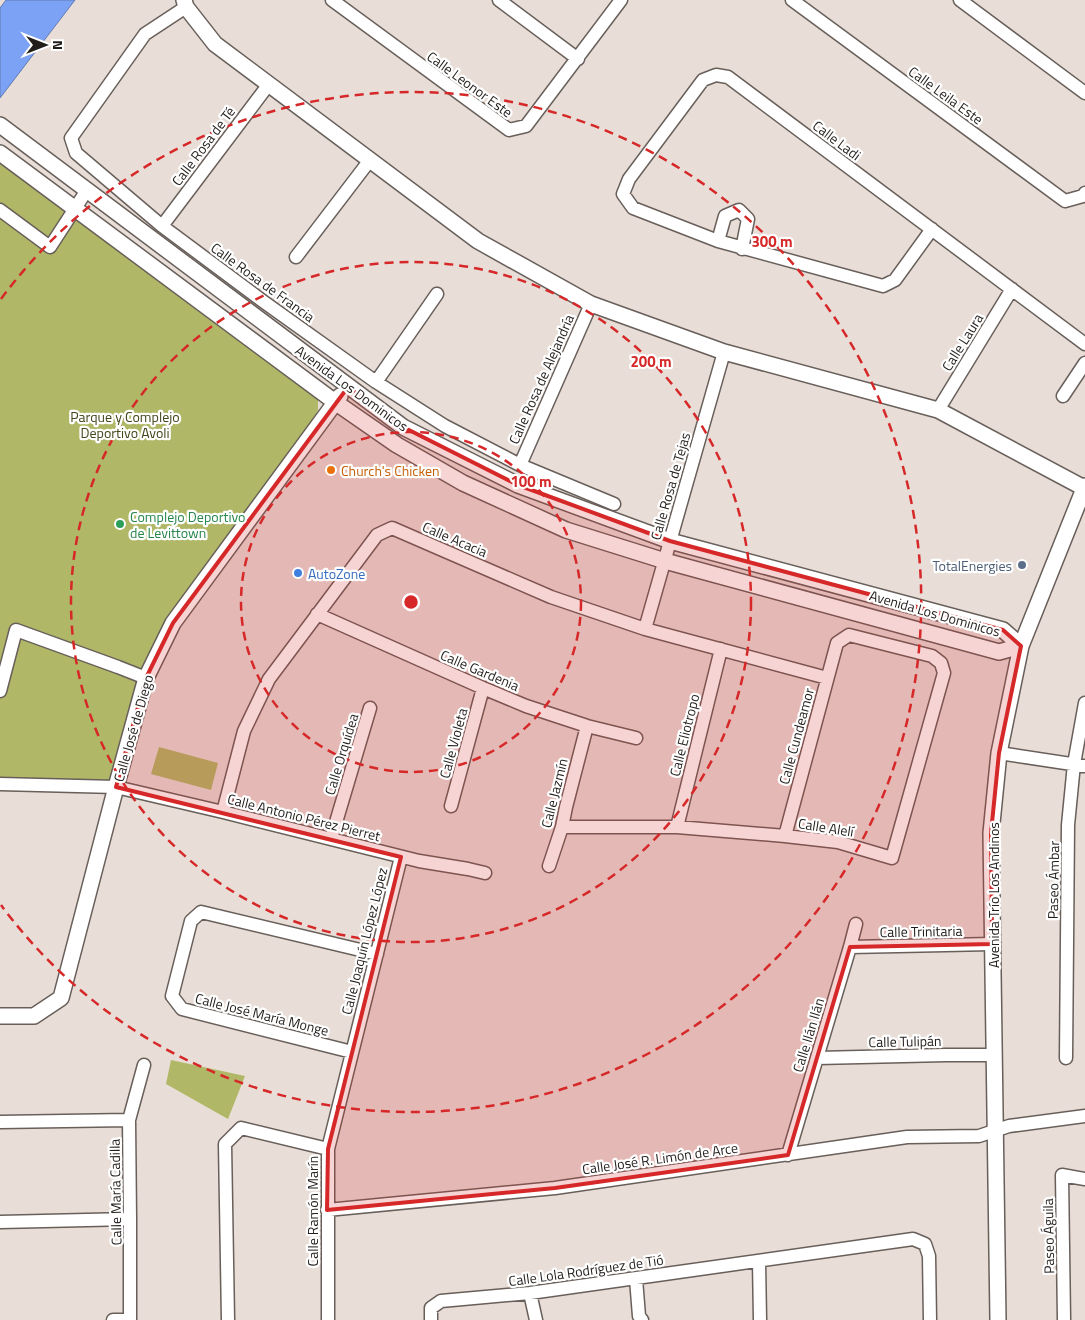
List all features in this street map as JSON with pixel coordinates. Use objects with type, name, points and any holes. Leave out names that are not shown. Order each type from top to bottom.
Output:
[{"type":"street","name":"Calle Leonor Este","points":[[332,0],[509,130],[526,126],[621,0]]},
{"type":"street","points":[[499,0],[578,59]]},
{"type":"street","name":"Calle Leila Este","points":[[792,0],[1065,200],[1083,196],[1085,193]]},
{"type":"street","points":[[960,0],[1085,93]]},
{"type":"street","points":[[185,4],[215,44],[478,241],[590,304],[724,352],[938,410],[1084,487]]},
{"type":"street","name":"Calle Rosa de Francia","points":[[185,4],[146,34],[71,138],[76,153],[162,226],[376,382],[445,426],[520,465],[614,504]]},
{"type":"street","name":"Calle Ladi","points":[[718,241],[634,208],[624,194],[629,179],[703,80],[716,75],[728,77],[1085,344]]},
{"type":"street","name":"Calle Rosa de Té","points":[[162,226],[269,84]]},
{"type":"street","name":"Avenida Los Dominicos","points":[[0,125],[403,427],[518,485],[670,541],[1003,630],[1020,646]]},
{"type":"street","name":"Avenida Los Dominicos","points":[[0,153],[335,402],[397,445],[463,483],[566,530],[664,561],[999,652],[1020,646]]},
{"type":"street","points":[[296,258],[370,160]]},
{"type":"street","points":[[0,210],[50,247],[87,190]]},
{"type":"street","points":[[742,249],[748,219],[739,210],[725,216],[718,241],[742,249],[883,286],[895,280],[932,229]]},
{"type":"street","name":"Calle Laura","points":[[938,410],[1012,289]]},
{"type":"street","points":[[376,382],[436,294]]},
{"type":"street","name":"Calle Rosa de Alejandría","points":[[520,465],[590,304]]},
{"type":"street","name":"Calle Rosa de Tejas","points":[[646,628],[724,352]]},
{"type":"street","points":[[1063,396],[1085,363]]},
{"type":"street","name":"Calle José de Diego","points":[[0,1016],[34,1016],[62,998],[146,678],[173,623],[335,402],[348,387]]},
{"type":"street","name":"Avenida Trío Los Andinos","points":[[998,1320],[991,833],[999,753],[1020,646],[1084,487]]},
{"type":"street","name":"Calle Acacia","points":[[223,812],[244,732],[269,679],[377,535],[392,528],[551,597],[646,628],[827,678]]},
{"type":"street","name":"Calle Gardenia","points":[[317,614],[526,706],[587,726],[636,738]]},
{"type":"street","points":[[0,691],[16,630],[146,678]]},
{"type":"street","name":"Calle Alelí","points":[[562,826],[677,827],[785,836],[838,842],[892,858],[944,673],[941,663],[932,656],[849,635],[837,643]]},
{"type":"street","name":"Calle Cundeamor","points":[[785,836],[837,643]]},
{"type":"street","name":"Calle Eliotropo","points":[[677,827],[721,649]]},
{"type":"street","name":"Calle Violeta","points":[[451,806],[483,688]]},
{"type":"street","name":"Paseo Ámbar","points":[[1066,1058],[1068,825],[1080,765],[1085,703]]},
{"type":"street","name":"Calle Orquídea","points":[[331,838],[370,708]]},
{"type":"street","name":"Calle Jazmín","points":[[548,866],[562,826],[587,726]]},
{"type":"street","points":[[999,753],[1080,765]]},
{"type":"street","name":"Calle Antonio Pérez Pierret","points":[[0,784],[116,787],[401,856],[485,873]]},
{"type":"street","name":"Calle Joaquín López López","points":[[328,1149],[401,856]]},
{"type":"street","name":"Calle José María Monge","points":[[352,1052],[182,1009],[172,996],[191,921],[201,912],[377,954]]},
{"type":"street","name":"Calle Ilán Ilán","points":[[788,1155],[856,924]]},
{"type":"street","name":"Calle Trinitaria","points":[[850,947],[992,944]]},
{"type":"street","name":"Calle Tulipán","points":[[817,1058],[994,1055]]},
{"type":"street","name":"Calle María Cadilla","points":[[130,1320],[128,1120],[144,1065]]},
{"type":"street","name":"Calle José R. Limón de Arce","points":[[327,1210],[555,1188],[907,1137],[979,1136],[1009,1126],[1085,1116]]},
{"type":"street","points":[[0,1122],[128,1120]]},
{"type":"street","name":"Calle Ramón Marín","points":[[228,1320],[225,1144],[241,1128],[328,1149],[328,1320]]},
{"type":"street","name":"Paseo Águila","points":[[1064,1320],[1062,1174],[1085,1179]]},
{"type":"street","points":[[0,1222],[130,1219]]},
{"type":"street","name":"Calle Lola Rodríguez de Tió","points":[[431,1320],[431,1308],[441,1301],[530,1293],[913,1239],[925,1244],[929,1256],[930,1320]]},
{"type":"street","points":[[759,1261],[760,1320]]},
{"type":"street","points":[[636,1279],[639,1316],[642,1320]]},
{"type":"street","points":[[530,1293],[536,1320]]},
{"type":"street","points":[[113,1320],[130,1320]]},
{"type":"highlighted area","points":[[348,387],[403,427],[518,485],[670,541],[1003,630],[1021,646],[999,753],[991,833],[992,944],[850,947],[788,1155],[555,1188],[327,1210],[328,1149],[401,857],[116,787],[146,678],[173,623]]},
{"type":"green space","name":"Complejo Deportivo de Levittown","points":[[0,155],[308,385],[318,399],[318,410],[309,427],[170,622],[109,784],[95,793],[0,791]]},
{"type":"green space","points":[[159,747],[218,763],[211,790],[151,774]]},
{"type":"green space","points":[[171,1060],[245,1076],[228,1119],[166,1084]]},
{"type":"water","points":[[6,0],[75,0],[0,98],[0,8]]},
{"type":"place","name":"Church's Chicken","points":[[331,470]]},
{"type":"place","name":"Complejo Deportivo de Levittown","points":[[120,524]]},
{"type":"place","name":"TotalEnergies","points":[[1022,565]]},
{"type":"place","name":"AutoZone","points":[[298,573]]},
{"type":"park label","name":"Parque y Complejo Deportivo Avoli","points":[[125,424]]}]
